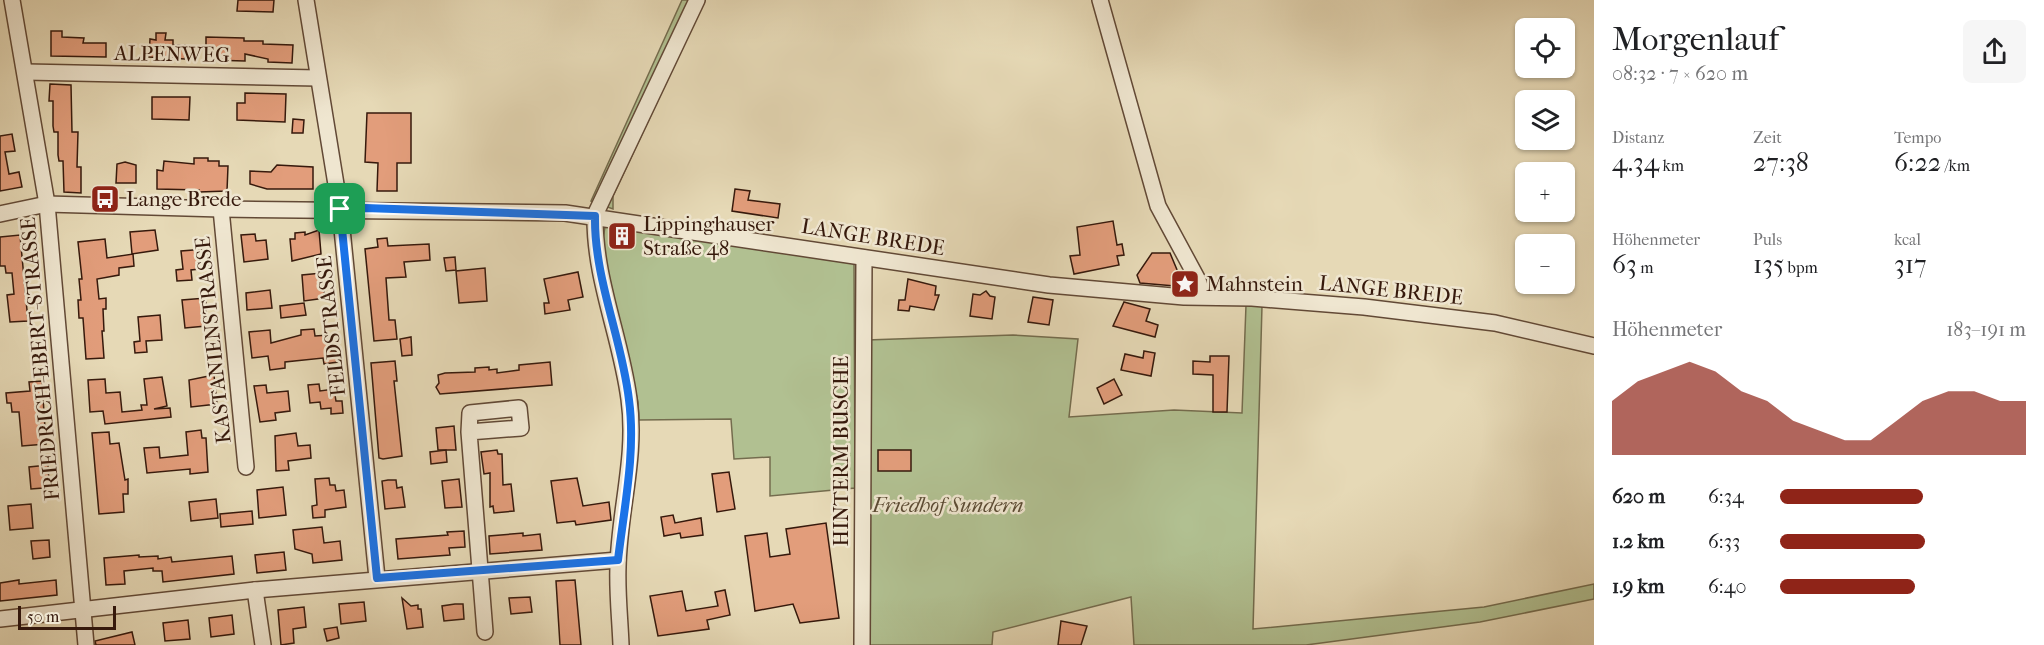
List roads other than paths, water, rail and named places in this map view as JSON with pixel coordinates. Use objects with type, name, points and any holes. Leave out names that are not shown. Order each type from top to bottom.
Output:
[{"type":"street","name":"FRIEDRICH-EBERT-STRASSE","points":[[12,0],[47,204],[86,645]]},
{"type":"street","name":"FELDSTRASSE","points":[[306,0],[340,209],[377,578]]},
{"type":"street","points":[[621,645],[618,560],[630,450],[629,399],[601,279],[594,239],[595,216],[697,0]]},
{"type":"street","points":[[1100,0],[1158,206],[1198,280],[1203,296]]},
{"type":"street","name":"ALPENWEG","points":[[26,72],[318,78]]},
{"type":"street","name":"LANGE BREDE","points":[[0,213],[47,204],[221,209],[493,211],[595,216],[864,258],[1097,290],[1364,307],[1495,323],[1594,346]]},
{"type":"street","name":"KASTANIENSTRASSE","points":[[221,209],[246,467]]},
{"type":"street","name":"HINTERM BUSCHE","points":[[862,645],[864,258]]},
{"type":"street","points":[[469,432],[486,632]]},
{"type":"street","points":[[0,619],[377,578],[618,560]]},
{"type":"street","points":[[255,590],[263,645]]},
{"type":"place","name":"Lange Brede","points":[[105,199]]},
{"type":"place","name":"Lippinghauser Straße 48","points":[[622,236]]},
{"type":"place","name":"Mahnstein","points":[[1185,284]]},
{"type":"park label","name":"Friedhof Sundern","points":[[948,505]]}]
